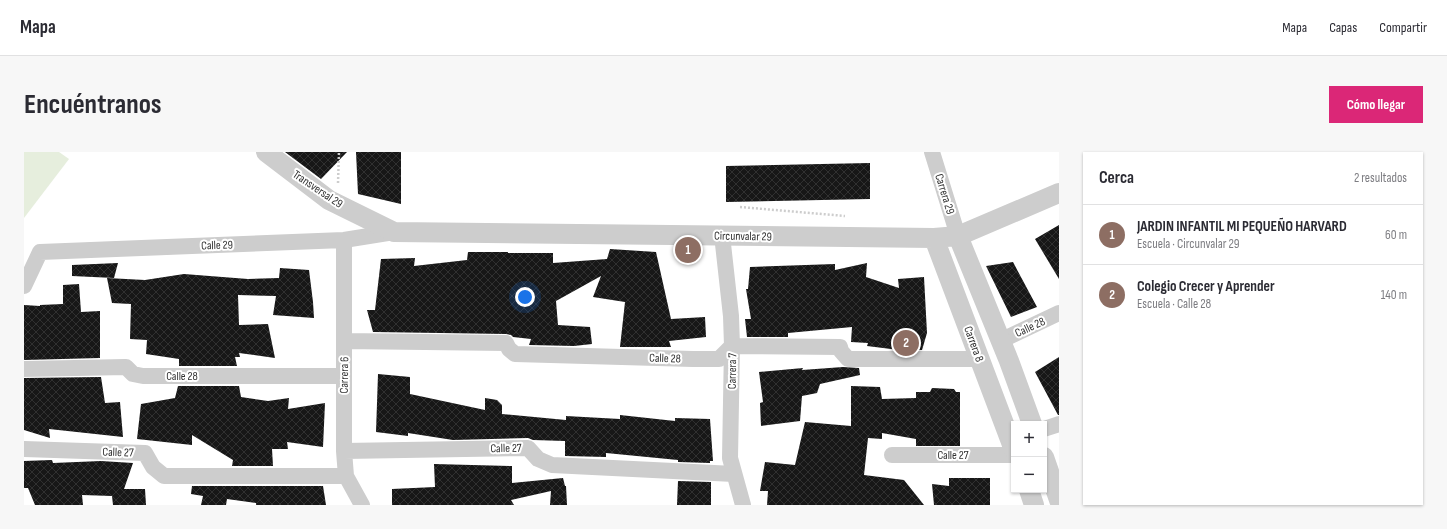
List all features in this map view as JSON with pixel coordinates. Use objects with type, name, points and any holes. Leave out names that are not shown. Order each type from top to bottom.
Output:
[{"type":"street","name":"Transversal 29","points":[[266,152],[336,204],[394,232]]},
{"type":"street","name":"Carrera 29","points":[[932,152],[958,236]]},
{"type":"street","name":"Circunvalar 29","points":[[394,232],[934,238],[958,236],[1059,193]]},
{"type":"street","name":"Calle 29","points":[[24,286],[40,252],[344,240],[394,232]]},
{"type":"street","name":"Carrera 7","points":[[722,236],[731,316],[732,346],[730,458],[743,505]]},
{"type":"street","name":"Carrera 8","points":[[958,236],[1009,361],[1031,421]]},
{"type":"street","name":"Carrera 8","points":[[934,238],[1011,442]]},
{"type":"street","name":"Carrera 6","points":[[344,240],[344,451],[346,476],[362,505]]},
{"type":"street","name":"Calle 28","points":[[1000,341],[1059,313]]},
{"type":"street","name":"Calle 28","points":[[344,341],[506,343],[509,349],[515,354],[693,359],[719,359],[732,346]]},
{"type":"street","points":[[732,346],[840,347],[841,351],[848,359],[979,358]]},
{"type":"street","name":"Calle 28","points":[[24,369],[126,367],[133,374],[143,376],[343,376]]},
{"type":"street","points":[[1047,428],[1059,424]]},
{"type":"street","name":"Calle 27","points":[[344,451],[528,448],[538,459],[552,465],[734,474]]},
{"type":"street","name":"Calle 27","points":[[24,449],[145,453],[153,466],[164,476],[346,476]]},
{"type":"street","name":"Calle 27","points":[[892,455],[1011,455]]},
{"type":"street","points":[[1047,466],[1059,500]]},
{"type":"street","points":[[1030,493],[1034,505]]},
{"type":"path","points":[[336,204],[339,152]]},
{"type":"path","points":[[740,207],[849,216]]},
{"type":"green space","points":[[24,152],[59,152],[69,159],[24,218]]},
{"type":"building","points":[[285,152],[347,152],[321,179]]},
{"type":"building","points":[[356,152],[401,152],[401,204],[358,194]]},
{"type":"building","points":[[870,163],[870,199],[726,202],[726,166]]},
{"type":"building","points":[[1059,225],[1059,279],[1035,239]]},
{"type":"building","points":[[610,249],[656,252],[671,319],[705,317],[706,337],[669,341],[671,347],[620,347],[625,302],[593,297],[601,276],[556,301],[558,325],[590,327],[592,344],[574,346],[529,345],[531,339],[513,337],[506,334],[373,332],[367,310],[375,310],[381,259],[415,258],[414,266],[467,260],[468,252],[553,253],[553,263],[607,259]]},
{"type":"building","points":[[1013,262],[1037,307],[1011,317],[986,266]]},
{"type":"building","points":[[118,263],[114,278],[72,276],[72,265]]},
{"type":"building","points":[[867,263],[866,277],[899,288],[898,279],[924,277],[927,333],[922,350],[899,350],[867,346],[868,343],[851,342],[852,327],[788,333],[788,337],[747,337],[745,319],[751,319],[746,289],[748,289],[750,267],[835,264],[835,270]]},
{"type":"building","points":[[280,268],[309,270],[314,318],[273,315],[276,296],[238,295],[239,325],[268,324],[275,358],[239,353],[240,357],[235,357],[237,366],[179,366],[179,359],[146,354],[147,340],[130,339],[131,304],[112,303],[107,278],[145,280],[184,274],[248,279],[279,278]]},
{"type":"building","points":[[79,284],[81,312],[100,311],[100,358],[24,360],[24,305],[40,306],[63,304],[63,285]]},
{"type":"building","points":[[1059,357],[1059,415],[1058,415],[1035,372]]},
{"type":"building","points":[[843,367],[859,368],[860,375],[820,384],[817,393],[802,396],[800,421],[761,426],[760,403],[763,402],[759,372],[803,368],[802,370]]},
{"type":"building","points":[[378,374],[410,377],[410,394],[485,410],[485,398],[497,400],[502,405],[502,414],[566,420],[566,416],[620,419],[620,415],[675,421],[675,418],[710,419],[713,461],[710,461],[710,463],[678,462],[678,460],[606,453],[606,457],[565,456],[565,441],[533,440],[528,438],[453,440],[408,433],[408,436],[376,432]]},
{"type":"building","points":[[101,377],[105,403],[120,402],[123,437],[49,429],[50,438],[24,430],[24,378]]},
{"type":"building","points":[[178,386],[239,386],[241,397],[268,401],[289,398],[288,409],[325,403],[323,447],[287,442],[288,449],[272,449],[273,466],[232,466],[233,460],[192,435],[192,445],[137,439],[141,404],[175,398]]},
{"type":"building","points":[[851,386],[880,387],[882,399],[916,398],[916,392],[930,392],[932,388],[954,389],[956,392],[960,392],[960,446],[916,446],[916,439],[882,433],[882,439],[868,438],[864,475],[904,480],[924,505],[767,505],[768,491],[760,491],[765,462],[795,465],[805,422],[851,426]]},
{"type":"building","points":[[52,460],[53,463],[101,461],[133,463],[124,489],[145,489],[146,505],[113,505],[112,496],[82,495],[83,505],[35,505],[28,488],[24,488],[24,461]]},
{"type":"building","points":[[434,464],[512,466],[512,483],[563,478],[566,486],[567,505],[550,505],[551,491],[511,500],[514,505],[392,505],[392,489],[435,487]]},
{"type":"building","points":[[949,478],[990,478],[990,505],[934,505],[932,484],[949,486]]},
{"type":"building","points":[[678,481],[711,482],[711,505],[677,505]]},
{"type":"building","points":[[192,486],[323,486],[326,505],[256,505],[256,503],[227,499],[226,505],[201,505],[203,496],[191,494]]},
{"type":"place","name":"JARDIN INFANTIL MI PEQUEÑO HARVARD","points":[[688,250]]},
{"type":"place","name":"Colegio Crecer y Aprender","points":[[906,343]]}]
